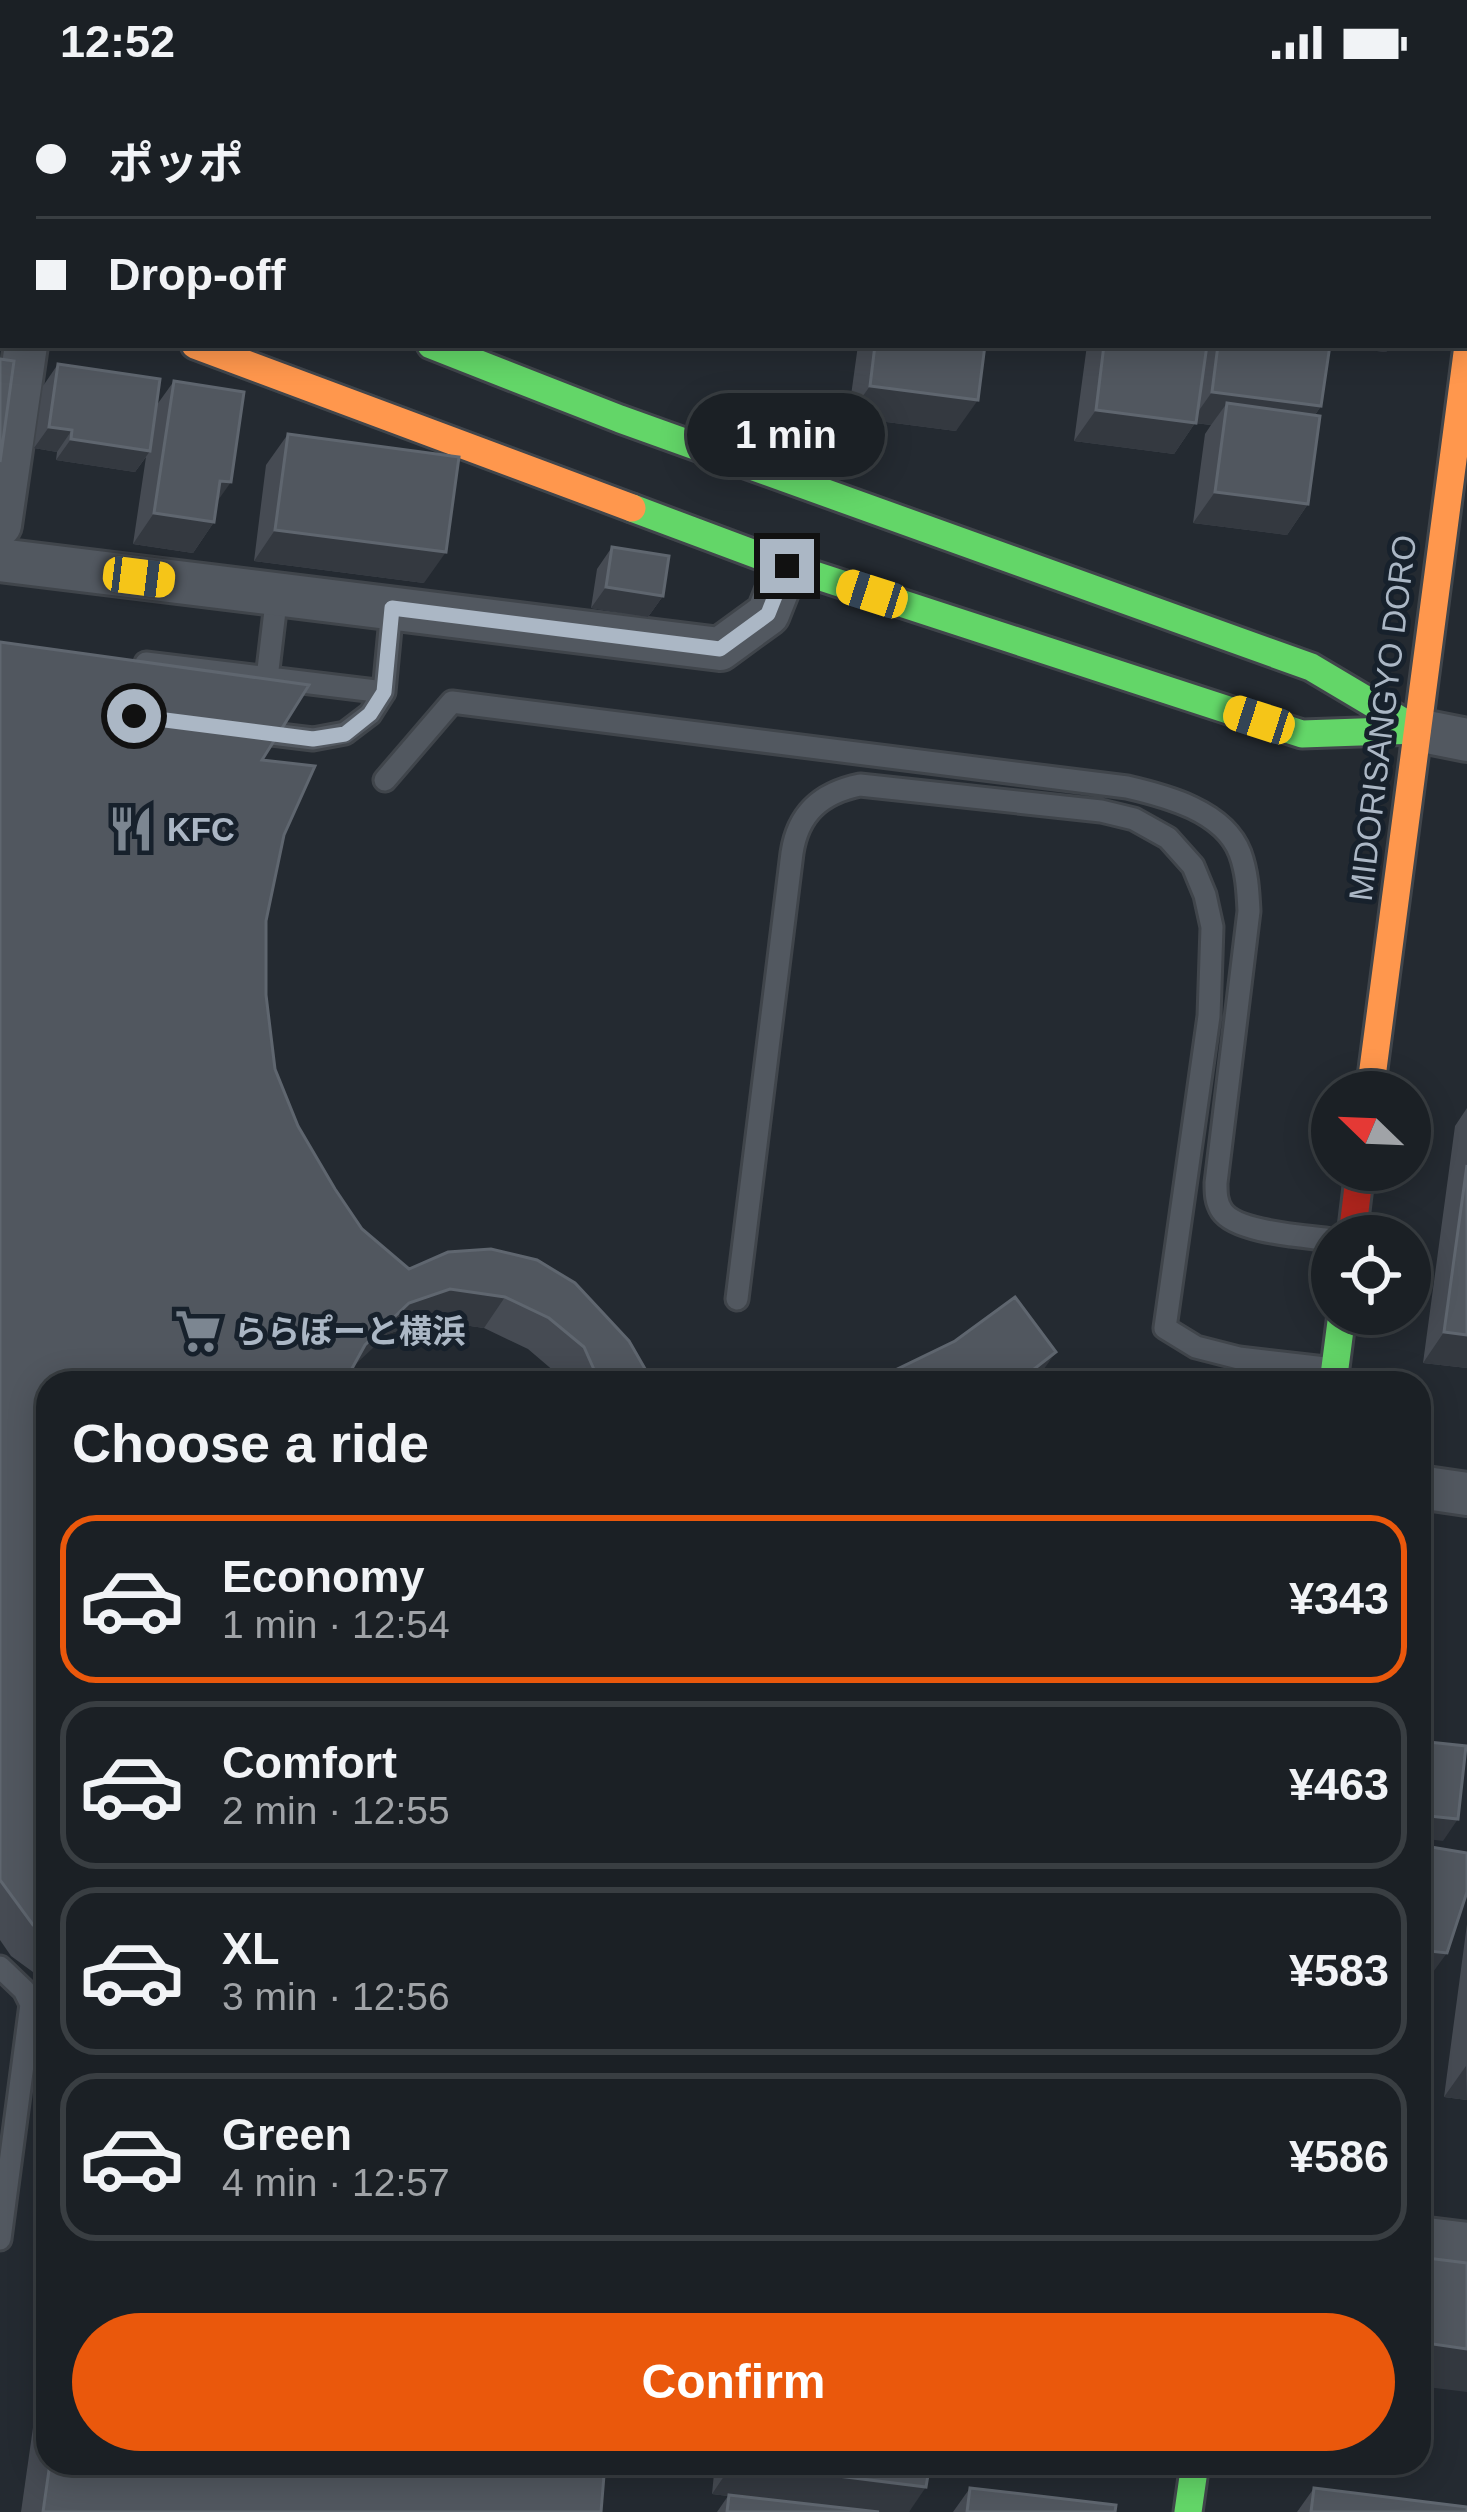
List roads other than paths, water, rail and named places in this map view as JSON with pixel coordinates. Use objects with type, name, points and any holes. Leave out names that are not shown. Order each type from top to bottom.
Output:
[{"type":"street","points":[[0,525],[26,348]]},
{"type":"street","points":[[203,348],[787,566],[1302,734],[1417,730],[1467,740]]},
{"type":"street","points":[[439,348],[620,419],[1311,667],[1417,730]]},
{"type":"street","name":"MIDORISANGYO DORO","points":[[1373,1071],[1467,353]]},
{"type":"street","points":[[0,560],[720,649],[768,614],[787,566]]},
{"type":"street","points":[[1335,1371],[1339,1335]]},
{"type":"street","points":[[1431,1489],[1467,1494]]},
{"type":"street","points":[[1431,2239],[1467,2243]]},
{"type":"street","points":[[1189,2512],[1194,2475]]},
{"type":"lane","points":[[267,678],[277,594]]},
{"type":"lane","points":[[224,728],[313,739],[345,734],[370,714],[384,692],[392,608]]},
{"type":"lane","points":[[134,661],[384,692]]},
{"type":"lane","points":[[385,780],[452,702],[1127,787],[1190,805],[1239,850],[1250,911],[1217,1200],[1230,1220],[1240,1225],[1311,1237]]},
{"type":"lane","points":[[737,1299],[795,835],[814,806],[833,790],[860,785],[1101,811],[1134,819],[1168,838],[1193,866],[1211,927],[1209,1016],[1165,1328],[1196,1347],[1308,1371]]},
{"type":"lane","points":[[0,1966],[31,2004],[0,2239]]},
{"type":"place","name":"KFC","points":[[131,829]]},
{"type":"place","name":"ららぽーと横浜","points":[[198,1331]]}]
